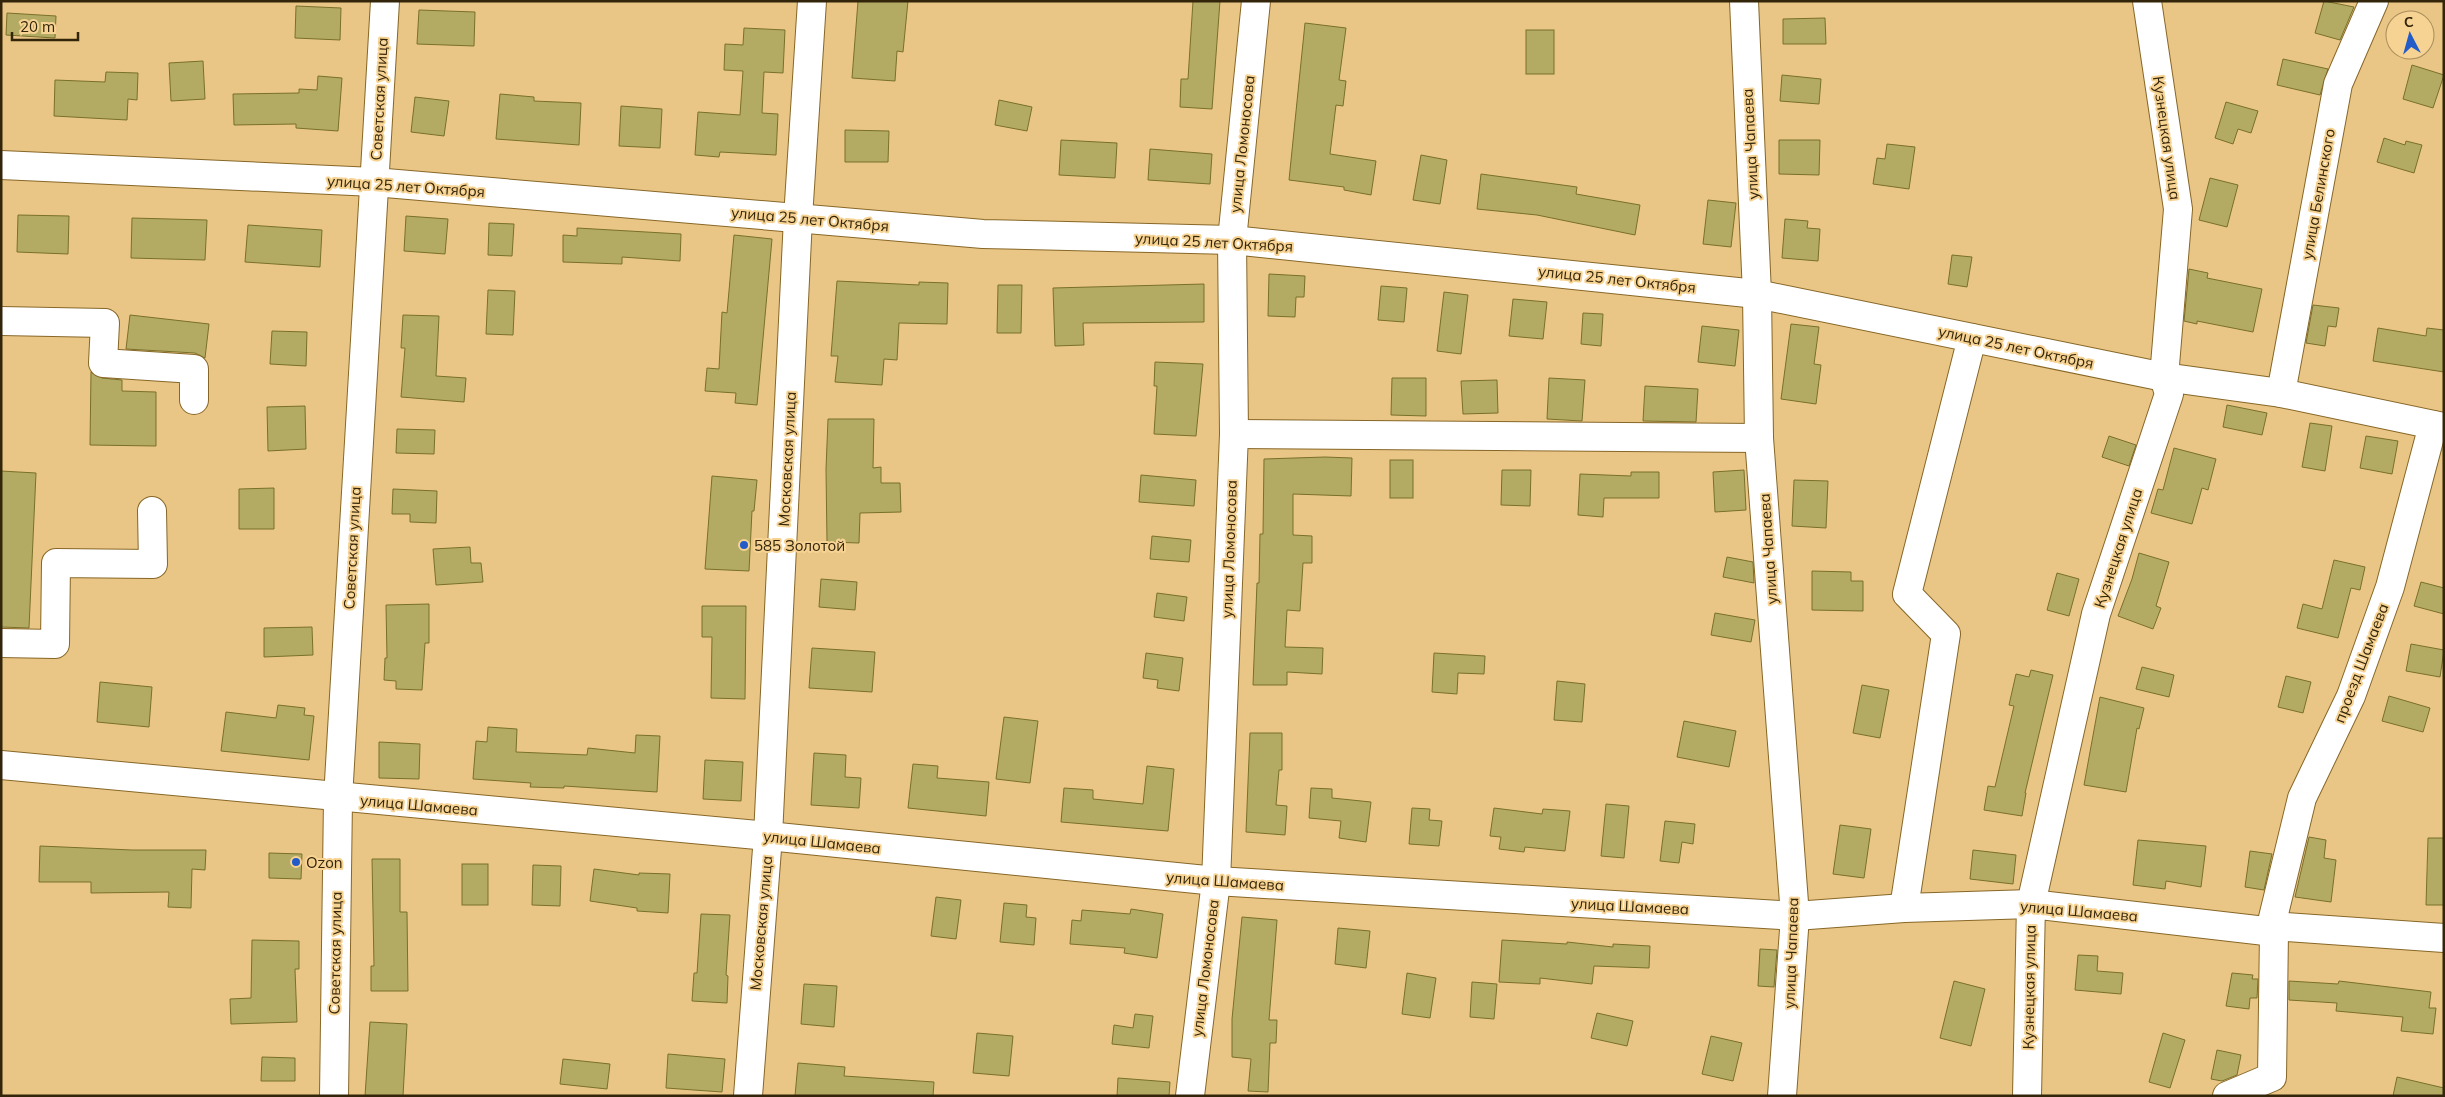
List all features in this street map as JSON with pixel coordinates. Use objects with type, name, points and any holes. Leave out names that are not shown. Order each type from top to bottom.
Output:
[{"type":"street","name":"Советская улица","points":[[334,1096],[338,798],[385,1]]},
{"type":"street","name":"Московская улица","points":[[748,1096],[768,836],[798,218],[812,1]]},
{"type":"street","name":"улица Ломоносова","points":[[1190,1096],[1216,881],[1234,434],[1232,240],[1256,1]]},
{"type":"street","name":"улица Чапаева","points":[[1744,1],[1757,294],[1759,438],[1795,916],[1782,1096]]},
{"type":"street","name":"Кузнецкая улица","points":[[2027,1096],[2030,904],[2096,614],[2169,394],[2164,377],[2178,208],[2147,1]]},
{"type":"street","name":"улица Белинского","points":[[2281,393],[2338,84],[2374,1]]},
{"type":"street","name":"улица 25 лет Октября","points":[[1,165],[374,182],[983,234],[1232,240],[1757,294],[2164,377],[2281,393],[2438,426]]},
{"type":"street","points":[[1,321],[105,323],[103,363],[194,369],[194,400]]},
{"type":"street","points":[[1904,908],[1946,634],[1907,594],[1972,338]]},
{"type":"street","name":"проезд Шамаева","points":[[2274,1086],[2272,929],[2302,798],[2351,696],[2390,587],[2438,426]]},
{"type":"street","points":[[1234,434],[1759,438]]},
{"type":"street","points":[[1,643],[55,644],[56,563],[152,564],[152,511]]},
{"type":"street","name":"улица Шамаева","points":[[1,765],[338,798],[768,836],[1216,881],[1795,916],[1904,908],[2030,904],[2272,929],[2444,938]]},
{"type":"street","points":[[2227,1096],[2274,1086]]},
{"type":"building","points":[[858,1],[908,1],[903,52],[897,51],[895,81],[852,78]]},
{"type":"building","points":[[1193,1],[1220,1],[1212,109],[1180,107],[1181,79],[1188,79]]},
{"type":"building","points":[[2324,1],[2354,7],[2340,40],[2315,33]]},
{"type":"building","points":[[296,6],[341,8],[340,40],[295,38]]},
{"type":"building","points":[[419,10],[475,12],[474,46],[417,44]]},
{"type":"building","points":[[7,13],[56,16],[55,38],[6,35]]},
{"type":"building","points":[[1825,18],[1826,44],[1783,44],[1783,19]]},
{"type":"building","points":[[1305,23],[1346,28],[1339,80],[1346,81],[1343,106],[1336,105],[1330,154],[1376,161],[1371,195],[1344,190],[1344,187],[1289,180]]},
{"type":"building","points":[[744,28],[785,30],[783,73],[764,72],[762,113],[778,114],[776,155],[720,152],[719,157],[695,155],[698,112],[740,115],[743,71],[724,70],[725,44],[743,45]]},
{"type":"building","points":[[1526,30],[1554,30],[1554,74],[1526,74]]},
{"type":"building","points":[[2283,59],[2328,69],[2320,95],[2277,85]]},
{"type":"building","points":[[203,61],[205,99],[171,101],[169,63]]},
{"type":"building","points":[[2412,65],[2444,75],[2433,108],[2403,99]]},
{"type":"building","points":[[106,72],[138,73],[137,100],[128,99],[127,120],[54,116],[55,80],[105,82]]},
{"type":"building","points":[[1782,75],[1821,79],[1819,104],[1780,101]]},
{"type":"building","points":[[318,76],[342,78],[338,131],[296,128],[296,124],[234,125],[233,94],[299,93],[299,89],[317,90]]},
{"type":"building","points":[[500,94],[534,97],[534,101],[581,103],[579,145],[496,139]]},
{"type":"building","points":[[415,97],[449,101],[444,136],[411,132]]},
{"type":"building","points":[[999,100],[1032,107],[1027,131],[995,125]]},
{"type":"building","points":[[2226,102],[2258,111],[2251,133],[2238,129],[2233,144],[2215,138]]},
{"type":"building","points":[[621,106],[662,109],[660,148],[619,146]]},
{"type":"building","points":[[845,130],[889,131],[888,162],[845,162]]},
{"type":"building","points":[[2384,138],[2405,145],[2406,141],[2422,145],[2414,173],[2377,162]]},
{"type":"building","points":[[1061,140],[1117,143],[1115,178],[1059,175]]},
{"type":"building","points":[[1779,140],[1820,140],[1819,175],[1779,174]]},
{"type":"building","points":[[1887,144],[1915,147],[1909,189],[1873,184],[1877,158],[1885,159]]},
{"type":"building","points":[[1150,149],[1212,154],[1210,184],[1148,180]]},
{"type":"building","points":[[1421,155],[1447,160],[1440,204],[1413,200]]},
{"type":"building","points":[[1481,174],[1577,187],[1576,194],[1640,205],[1635,235],[1537,215],[1477,209]]},
{"type":"building","points":[[2210,178],[2238,185],[2227,227],[2199,220]]},
{"type":"building","points":[[1708,200],[1736,203],[1731,247],[1703,244]]},
{"type":"building","points":[[18,215],[69,216],[68,254],[17,252]]},
{"type":"building","points":[[406,216],[448,219],[445,254],[404,251]]},
{"type":"building","points":[[132,218],[207,220],[205,260],[131,258]]},
{"type":"building","points":[[1785,219],[1808,221],[1807,228],[1820,229],[1818,261],[1782,258]]},
{"type":"building","points":[[489,223],[514,224],[512,256],[488,255]]},
{"type":"building","points":[[248,225],[322,230],[320,267],[245,262]]},
{"type":"building","points":[[577,228],[681,234],[680,261],[622,257],[622,264],[563,262],[563,235],[577,236]]},
{"type":"building","points":[[734,235],[772,239],[757,405],[735,403],[736,393],[705,391],[707,368],[719,369],[722,312],[727,313]]},
{"type":"building","points":[[1952,255],[1972,257],[1967,287],[1948,284]]},
{"type":"building","points":[[2189,269],[2208,273],[2207,278],[2262,289],[2253,332],[2197,321],[2197,324],[2184,321]]},
{"type":"building","points":[[1269,274],[1305,276],[1304,297],[1296,297],[1295,317],[1268,316]]},
{"type":"building","points":[[837,281],[919,285],[919,282],[948,283],[947,324],[899,323],[897,360],[884,359],[882,385],[835,382],[838,356],[831,356]]},
{"type":"building","points":[[1204,284],[1204,322],[1083,323],[1084,345],[1055,346],[1053,288]]},
{"type":"building","points":[[998,285],[1022,285],[1021,333],[997,333]]},
{"type":"building","points":[[1381,286],[1407,288],[1404,322],[1378,320]]},
{"type":"building","points":[[488,290],[515,291],[513,335],[486,334]]},
{"type":"building","points":[[1444,292],[1468,295],[1461,354],[1437,351]]},
{"type":"building","points":[[1513,299],[1547,302],[1543,339],[1509,336]]},
{"type":"building","points":[[2313,305],[2339,308],[2336,327],[2328,326],[2325,346],[2306,343]]},
{"type":"building","points":[[1583,313],[1603,314],[1601,346],[1581,344]]},
{"type":"building","points":[[130,315],[209,324],[205,358],[195,353],[126,349]]},
{"type":"building","points":[[403,315],[439,316],[436,376],[466,378],[464,402],[401,397],[405,348],[401,348]]},
{"type":"building","points":[[1791,324],[1819,327],[1814,364],[1821,365],[1816,404],[1781,399]]},
{"type":"building","points":[[1702,326],[1739,330],[1735,366],[1698,362]]},
{"type":"building","points":[[2378,328],[2426,336],[2427,328],[2444,330],[2444,372],[2373,361]]},
{"type":"building","points":[[272,331],[307,332],[306,366],[270,364]]},
{"type":"building","points":[[1155,362],[1203,364],[1196,436],[1154,434],[1157,386],[1154,386]]},
{"type":"building","points":[[91,372],[102,378],[122,380],[122,391],[156,392],[156,446],[90,445]]},
{"type":"building","points":[[1392,378],[1426,378],[1426,416],[1391,415]]},
{"type":"building","points":[[1549,378],[1585,380],[1582,421],[1547,419]]},
{"type":"building","points":[[1497,380],[1498,413],[1463,414],[1461,381]]},
{"type":"building","points":[[1645,386],[1698,389],[1696,422],[1643,421]]},
{"type":"building","points":[[2227,405],[2267,413],[2262,435],[2223,427]]},
{"type":"building","points":[[305,406],[306,449],[268,451],[267,407]]},
{"type":"building","points":[[828,419],[874,419],[873,468],[881,467],[881,483],[900,483],[901,512],[860,513],[859,543],[827,542],[826,469]]},
{"type":"building","points":[[2310,423],[2332,426],[2325,471],[2302,467]]},
{"type":"building","points":[[397,429],[435,430],[434,454],[396,453]]},
{"type":"building","points":[[2109,436],[2136,445],[2129,466],[2102,457]]},
{"type":"building","points":[[2366,436],[2398,441],[2392,474],[2360,468]]},
{"type":"building","points":[[2174,448],[2216,459],[2208,490],[2202,488],[2192,524],[2151,513],[2158,489],[2163,490]]},
{"type":"building","points":[[1352,458],[1351,496],[1293,494],[1293,535],[1312,536],[1312,563],[1303,563],[1300,611],[1287,610],[1285,647],[1323,648],[1322,674],[1287,672],[1287,685],[1253,685],[1260,534],[1263,534],[1264,459]]},
{"type":"building","points":[[1390,460],[1413,460],[1413,498],[1390,498]]},
{"type":"building","points":[[1502,470],[1531,470],[1530,506],[1501,505]]},
{"type":"building","points":[[1744,470],[1746,510],[1715,512],[1713,472]]},
{"type":"building","points":[[1,471],[36,473],[29,628],[1,627]]},
{"type":"building","points":[[1631,472],[1659,472],[1659,498],[1604,498],[1603,517],[1578,515],[1580,474],[1631,476]]},
{"type":"building","points":[[1141,475],[1196,480],[1194,506],[1139,502]]},
{"type":"building","points":[[712,476],[757,480],[754,511],[752,511],[749,571],[705,569]]},
{"type":"building","points":[[1794,480],[1828,481],[1826,528],[1792,526]]},
{"type":"building","points":[[274,488],[274,529],[239,529],[239,489]]},
{"type":"building","points":[[393,489],[437,491],[436,523],[410,522],[410,514],[392,514]]},
{"type":"building","points":[[1152,536],[1191,540],[1189,562],[1150,559]]},
{"type":"building","points":[[470,547],[471,563],[481,563],[483,582],[436,585],[433,549]]},
{"type":"building","points":[[2139,553],[2169,562],[2156,606],[2161,608],[2153,629],[2118,616],[2132,579]]},
{"type":"building","points":[[1727,557],[1753,562],[1754,583],[1723,577]]},
{"type":"building","points":[[2334,560],[2365,567],[2360,590],[2351,588],[2338,638],[2297,628],[2303,604],[2322,609]]},
{"type":"building","points":[[1812,571],[1851,572],[1851,581],[1863,581],[1863,611],[1812,610]]},
{"type":"building","points":[[2057,573],[2079,579],[2069,616],[2047,610]]},
{"type":"building","points":[[821,579],[857,582],[855,610],[819,607]]},
{"type":"building","points":[[2421,582],[2444,588],[2444,614],[2414,606]]},
{"type":"building","points":[[1157,593],[1187,597],[1184,621],[1154,617]]},
{"type":"building","points":[[429,604],[429,643],[425,643],[422,690],[396,689],[396,681],[384,680],[385,658],[387,658],[386,605]]},
{"type":"building","points":[[702,606],[746,606],[745,699],[711,698],[712,637],[702,637]]},
{"type":"building","points":[[1715,613],[1755,620],[1751,642],[1711,635]]},
{"type":"building","points":[[312,627],[313,655],[264,657],[264,628]]},
{"type":"building","points":[[2411,644],[2444,650],[2440,677],[2406,671]]},
{"type":"building","points":[[812,648],[875,652],[872,692],[809,688]]},
{"type":"building","points":[[1146,653],[1183,658],[1179,691],[1157,688],[1158,680],[1143,678]]},
{"type":"building","points":[[1434,653],[1485,656],[1484,674],[1458,673],[1457,694],[1432,692]]},
{"type":"building","points":[[2142,667],[2174,675],[2169,697],[2136,689]]},
{"type":"building","points":[[2031,670],[2053,675],[2025,793],[2022,816],[1984,810],[1988,786],[1995,787],[2014,706],[2009,705],[2016,674],[2029,677]]},
{"type":"building","points":[[2286,676],[2311,682],[2303,713],[2278,707]]},
{"type":"building","points":[[1557,681],[1585,684],[1582,722],[1554,720]]},
{"type":"building","points":[[100,682],[152,687],[149,727],[97,722]]},
{"type":"building","points":[[1862,685],[1889,690],[1880,738],[1853,733]]},
{"type":"building","points":[[2389,696],[2430,708],[2423,732],[2382,721]]},
{"type":"building","points":[[2100,697],[2144,708],[2139,729],[2137,728],[2126,792],[2084,785]]},
{"type":"building","points":[[278,705],[305,708],[304,715],[314,716],[309,760],[221,751],[226,712],[276,718]]},
{"type":"building","points":[[1004,717],[1038,721],[1030,783],[996,779]]},
{"type":"building","points":[[1684,721],[1736,731],[1729,767],[1677,757]]},
{"type":"building","points":[[488,727],[517,729],[516,752],[587,755],[588,748],[635,753],[636,735],[660,736],[657,792],[564,786],[564,788],[530,787],[531,783],[473,779],[476,741],[487,742]]},
{"type":"building","points":[[1250,733],[1282,733],[1282,770],[1279,770],[1276,805],[1287,806],[1285,835],[1246,832]]},
{"type":"building","points":[[379,742],[420,744],[419,779],[379,778]]},
{"type":"building","points":[[814,753],[846,755],[845,777],[861,778],[859,808],[811,805]]},
{"type":"building","points":[[705,760],[743,762],[741,801],[703,799]]},
{"type":"building","points":[[913,764],[938,766],[937,778],[989,782],[986,816],[908,808]]},
{"type":"building","points":[[1147,766],[1174,769],[1168,831],[1061,822],[1064,788],[1093,790],[1093,799],[1143,804]]},
{"type":"building","points":[[1311,788],[1332,789],[1332,798],[1371,802],[1366,842],[1339,838],[1341,821],[1309,818]]},
{"type":"building","points":[[1606,804],[1629,806],[1624,858],[1601,856]]},
{"type":"building","points":[[1412,808],[1430,809],[1429,820],[1442,821],[1439,846],[1409,844]]},
{"type":"building","points":[[1494,808],[1542,814],[1543,809],[1570,811],[1565,851],[1525,847],[1524,852],[1499,849],[1501,837],[1490,836]]},
{"type":"building","points":[[1665,821],[1695,824],[1693,844],[1682,842],[1679,863],[1660,861]]},
{"type":"building","points":[[1840,825],[1871,829],[1864,878],[1833,874]]},
{"type":"building","points":[[2309,837],[2326,840],[2324,858],[2336,860],[2331,902],[2295,897]]},
{"type":"building","points":[[2428,838],[2444,838],[2444,905],[2426,905]]},
{"type":"building","points":[[2138,840],[2206,846],[2201,887],[2166,881],[2165,889],[2133,885]]},
{"type":"building","points":[[40,846],[132,850],[206,850],[205,870],[192,869],[191,908],[168,907],[169,892],[91,893],[91,882],[39,882]]},
{"type":"building","points":[[1973,850],[2016,855],[2013,884],[1970,879]]},
{"type":"building","points":[[2250,851],[2272,854],[2264,890],[2245,887]]},
{"type":"building","points":[[269,853],[302,854],[301,879],[269,878]]},
{"type":"building","points":[[372,859],[400,859],[400,912],[407,912],[408,991],[371,991],[371,966],[374,966]]},
{"type":"building","points":[[462,864],[488,864],[488,905],[462,905]]},
{"type":"building","points":[[533,865],[561,866],[560,906],[532,905]]},
{"type":"building","points":[[594,869],[639,875],[639,873],[670,874],[668,913],[637,911],[637,908],[590,901]]},
{"type":"building","points":[[936,897],[961,900],[956,939],[931,936]]},
{"type":"building","points":[[1004,903],[1027,905],[1026,917],[1036,918],[1034,945],[1000,942]]},
{"type":"building","points":[[1131,909],[1163,914],[1157,958],[1124,953],[1125,948],[1070,944],[1072,920],[1081,921],[1082,910],[1130,914]]},
{"type":"building","points":[[701,914],[730,915],[726,975],[728,976],[727,1003],[692,1001],[694,973],[697,973]]},
{"type":"building","points":[[1242,917],[1277,920],[1269,1020],[1277,1020],[1276,1043],[1270,1043],[1268,1092],[1248,1091],[1251,1059],[1232,1057],[1232,1019]]},
{"type":"building","points":[[1338,928],[1370,931],[1366,968],[1335,964]]},
{"type":"building","points":[[252,940],[299,941],[299,969],[295,969],[297,1022],[231,1024],[230,999],[251,998]]},
{"type":"building","points":[[1502,940],[1567,944],[1567,942],[1613,947],[1613,944],[1650,946],[1649,968],[1594,966],[1592,984],[1540,978],[1540,984],[1499,982]]},
{"type":"building","points":[[1760,949],[1777,950],[1774,987],[1758,986]]},
{"type":"building","points":[[2078,955],[2098,956],[2097,971],[2123,973],[2121,994],[2075,990]]},
{"type":"building","points":[[1407,973],[1436,978],[1430,1018],[1402,1014]]},
{"type":"building","points":[[2232,973],[2253,975],[2252,979],[2258,979],[2257,998],[2250,998],[2249,1009],[2226,1006]]},
{"type":"building","points":[[1954,981],[1985,989],[1971,1046],[1940,1038]]},
{"type":"building","points":[[2289,981],[2338,984],[2339,981],[2431,992],[2429,1008],[2436,1008],[2433,1034],[2401,1031],[2403,1017],[2336,1011],[2337,1003],[2289,1000]]},
{"type":"building","points":[[1472,982],[1497,984],[1494,1019],[1470,1017]]},
{"type":"building","points":[[804,984],[837,986],[834,1027],[801,1024]]},
{"type":"building","points":[[1597,1013],[1633,1021],[1627,1046],[1591,1038]]},
{"type":"building","points":[[1135,1014],[1153,1016],[1149,1048],[1112,1044],[1114,1025],[1133,1028]]},
{"type":"building","points":[[370,1022],[407,1024],[403,1096],[365,1096]]},
{"type":"building","points":[[977,1033],[1013,1036],[1009,1076],[973,1073]]},
{"type":"building","points":[[2163,1033],[2185,1040],[2170,1088],[2149,1082]]},
{"type":"building","points":[[1711,1036],[1742,1043],[1733,1081],[1702,1074]]},
{"type":"building","points":[[2217,1050],[2241,1055],[2237,1075],[2222,1081],[2211,1079]]},
{"type":"building","points":[[668,1054],[725,1059],[722,1092],[666,1088]]},
{"type":"building","points":[[262,1057],[295,1058],[295,1081],[261,1081]]},
{"type":"building","points":[[563,1059],[610,1064],[607,1089],[560,1084]]},
{"type":"building","points":[[798,1063],[845,1067],[844,1076],[934,1082],[933,1096],[795,1096]]},
{"type":"building","points":[[2397,1077],[2444,1088],[2444,1096],[2393,1096]]},
{"type":"building","points":[[1118,1078],[1170,1082],[1169,1096],[1117,1096]]},
{"type":"place","name":"585 Золотой","points":[[744,545]]},
{"type":"place","name":"Ozon","points":[[296,862]]}]
